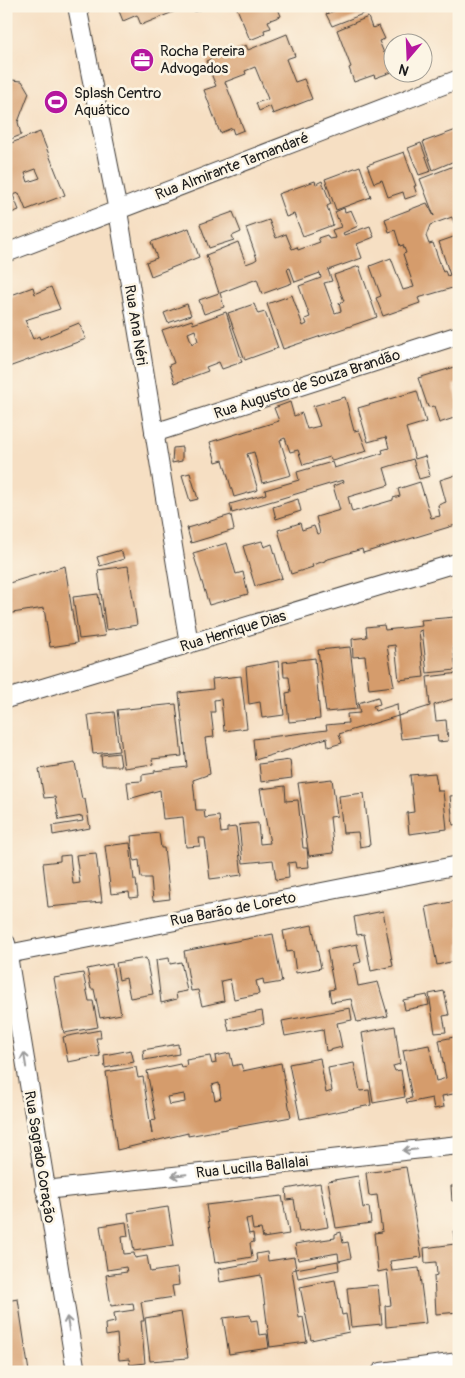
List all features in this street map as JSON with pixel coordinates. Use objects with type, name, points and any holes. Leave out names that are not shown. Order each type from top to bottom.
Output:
[{"type":"street","name":"Rua Ana Néri","points":[[77,6],[118,210],[189,644]]},
{"type":"street","name":"Rua Almirante Tamandaré","points":[[6,253],[459,79]]},
{"type":"street","name":"Rua Augusto de Souza Brandão","points":[[154,433],[459,335]]},
{"type":"street","name":"Rua Henrique Dias","points":[[6,699],[459,562]]},
{"type":"street","name":"Rua Barão de Loreto","points":[[7,948],[459,865]]},
{"type":"street","name":"Rua Sagrado Coração","points":[[7,948],[76,1372]]},
{"type":"street","name":"Rua Lucilla Ballalai","points":[[45,1190],[459,1145]]},
{"type":"street","points":[[381,1372],[459,1362]]},
{"type":"building","points":[[117,6],[188,6],[141,25],[137,15],[123,21]]},
{"type":"building","points":[[192,6],[209,6],[195,12]]},
{"type":"building","points":[[236,6],[277,6],[281,16],[268,21],[271,28],[264,30],[265,34],[250,40]]},
{"type":"building","points":[[346,6],[372,6],[373,10],[332,26],[326,14]]},
{"type":"building","points":[[368,17],[372,28],[379,26],[382,32],[382,40],[379,41],[382,48],[382,76],[375,78],[374,75],[354,82],[349,68],[351,67],[337,30]]},
{"type":"building","points":[[287,34],[295,56],[286,59],[295,82],[304,79],[312,99],[273,114],[270,106],[259,111],[256,103],[268,99],[255,67],[245,71],[246,74],[225,82],[244,130],[234,134],[232,128],[220,133],[204,90],[216,86],[206,61],[246,45],[248,50]]},
{"type":"building","points":[[12,80],[22,81],[29,93],[18,122],[21,135],[6,141],[6,82]]},
{"type":"building","points":[[459,129],[459,159],[433,170],[423,142]]},
{"type":"building","points":[[40,132],[65,195],[26,210],[19,193],[13,195],[19,210],[6,215],[6,145]],"holes":[[[36,169],[40,178],[28,182],[25,173]]]},
{"type":"building","points":[[421,143],[431,171],[419,175],[408,148]]},
{"type":"building","points":[[404,152],[416,186],[414,186],[417,195],[405,199],[403,192],[388,197],[382,180],[374,183],[367,165]]},
{"type":"building","points":[[459,164],[459,221],[454,223],[452,217],[430,225],[426,236],[429,244],[433,243],[443,272],[445,271],[447,276],[450,275],[439,242],[459,235],[459,286],[418,298],[420,303],[383,316],[376,298],[381,296],[370,266],[391,258],[403,290],[414,287],[403,254],[406,253],[403,245],[400,246],[395,230],[389,232],[385,219],[427,203],[434,216],[420,179]]},
{"type":"building","points":[[360,166],[371,197],[336,210],[325,179]]},
{"type":"building","points":[[315,181],[316,184],[322,181],[331,204],[327,206],[333,225],[303,236],[294,214],[286,217],[278,194]]},
{"type":"building","points":[[344,208],[345,212],[351,210],[358,226],[343,233],[344,235],[370,226],[374,237],[357,244],[362,258],[328,270],[332,281],[324,283],[335,313],[341,311],[339,303],[344,301],[334,275],[359,266],[377,317],[283,349],[267,304],[292,295],[303,326],[307,324],[305,319],[310,317],[299,286],[321,278],[320,273],[295,282],[290,268],[287,269],[292,283],[262,294],[257,279],[220,293],[224,307],[204,314],[199,300],[219,293],[206,255],[238,242],[246,264],[254,261],[257,259],[246,228],[269,220],[276,238],[286,234],[292,249],[297,247],[298,250],[320,242],[318,238],[327,235],[329,239],[335,238],[332,230],[341,227],[335,212]]},
{"type":"building","points":[[233,212],[241,232],[232,236],[234,240],[209,248],[200,224]]},
{"type":"building","points":[[189,228],[199,257],[151,276],[146,262],[157,258],[151,242]]},
{"type":"building","points":[[33,287],[35,294],[51,287],[60,309],[25,320],[33,339],[39,336],[40,339],[79,323],[86,339],[6,368],[6,297]]},
{"type":"building","points":[[187,304],[191,315],[168,323],[164,313]]},
{"type":"building","points":[[254,304],[258,314],[265,312],[278,348],[245,360],[228,313]]},
{"type":"building","points":[[226,312],[242,362],[222,369],[219,362],[206,367],[208,371],[175,383],[169,365],[174,363],[162,330],[192,320],[193,324]],"holes":[[[195,330],[198,341],[192,344],[188,333]]]},
{"type":"building","points":[[459,367],[459,383],[453,385],[459,404],[459,409],[455,410],[457,417],[439,423],[434,406],[428,407],[418,378]]},
{"type":"building","points":[[417,391],[426,422],[406,428],[415,459],[425,456],[430,476],[419,479],[413,459],[384,468],[389,485],[348,497],[352,512],[393,500],[393,498],[400,496],[398,489],[420,482],[431,518],[440,516],[438,505],[446,502],[440,480],[459,474],[459,524],[363,553],[362,549],[325,560],[312,565],[313,567],[291,574],[278,530],[300,523],[302,530],[314,526],[317,534],[320,533],[316,517],[340,510],[333,486],[344,482],[343,480],[232,513],[230,504],[266,494],[265,490],[299,480],[297,472],[332,462],[334,468],[383,453],[382,450],[389,448],[386,437],[368,442],[358,408]]},
{"type":"building","points":[[345,397],[354,431],[359,430],[367,451],[332,461],[330,457],[303,465],[298,450],[290,452],[285,438],[280,440],[291,475],[262,483],[254,452],[247,454],[258,490],[234,497],[223,460],[216,462],[210,442],[279,421],[274,408],[290,402],[294,416],[302,413],[307,429],[320,426],[313,406]]},
{"type":"building","points":[[182,447],[182,461],[172,463],[173,448]]},
{"type":"building","points":[[190,473],[198,499],[190,501],[182,475]]},
{"type":"building","points":[[298,499],[301,511],[276,519],[273,507]]},
{"type":"building","points":[[231,515],[234,530],[191,543],[187,528]]},
{"type":"building","points":[[262,541],[264,547],[272,544],[282,578],[255,586],[243,546]]},
{"type":"building","points":[[227,543],[236,574],[243,572],[248,594],[209,605],[193,553]]},
{"type":"building","points":[[121,550],[124,559],[100,566],[97,557]]},
{"type":"building","points":[[65,566],[77,643],[50,647],[44,608],[6,614],[6,584]]},
{"type":"building","points":[[128,566],[137,625],[106,630],[98,570]]},
{"type":"building","points":[[98,594],[105,636],[79,639],[73,597]]},
{"type":"building","points":[[459,610],[459,644],[453,645],[456,670],[427,673],[422,630],[419,631],[424,677],[399,680],[395,645],[387,646],[394,686],[369,689],[365,656],[353,657],[352,639],[367,637],[366,627],[384,625],[385,630],[422,626],[421,620],[455,617],[454,611]]},
{"type":"building","points":[[350,647],[357,709],[326,712],[318,650]]},
{"type":"building","points":[[315,658],[320,719],[289,722],[286,693],[291,692],[289,677],[284,677],[283,662]]},
{"type":"building","points":[[278,661],[284,715],[262,718],[260,702],[249,704],[246,667]]},
{"type":"building","points":[[459,673],[459,697],[434,705],[436,721],[446,720],[448,741],[438,742],[437,735],[401,739],[398,716],[430,706],[427,677]]},
{"type":"building","points":[[241,676],[247,728],[224,731],[221,699],[214,700],[215,712],[211,712],[214,737],[205,738],[210,774],[193,780],[196,810],[204,810],[205,818],[219,816],[221,833],[227,832],[227,828],[236,827],[242,875],[210,879],[205,838],[199,838],[200,846],[186,847],[183,817],[163,819],[160,790],[129,799],[127,782],[142,781],[142,775],[155,773],[154,771],[187,767],[179,693],[213,689],[212,679]]},
{"type":"building","points":[[378,697],[380,704],[373,706],[375,711],[397,704],[398,716],[339,734],[342,743],[328,747],[327,738],[255,760],[253,739],[327,730],[326,725],[348,723],[347,714],[360,713],[358,703]]},
{"type":"building","points":[[176,704],[182,756],[152,759],[153,764],[124,768],[117,710]]},
{"type":"building","points":[[114,712],[119,751],[93,754],[88,715]]},
{"type":"building","points":[[119,753],[121,766],[102,766],[101,755]]},
{"type":"building","points":[[290,760],[292,778],[261,782],[259,764]]},
{"type":"building","points":[[75,763],[82,799],[85,799],[90,828],[53,835],[52,826],[83,821],[82,816],[59,820],[55,797],[44,798],[39,769]]},
{"type":"building","points":[[435,773],[438,791],[443,791],[447,829],[409,834],[407,813],[414,812],[410,775]]},
{"type":"building","points":[[332,779],[337,816],[330,817],[334,853],[309,856],[298,783]]},
{"type":"building","points":[[285,786],[286,801],[298,800],[303,848],[307,848],[309,867],[296,868],[295,862],[288,863],[289,878],[276,880],[273,860],[243,863],[239,825],[258,823],[260,844],[270,843],[260,789]]},
{"type":"building","points":[[364,793],[370,845],[360,847],[358,832],[343,833],[339,796]]},
{"type":"building","points":[[459,795],[459,824],[453,825],[450,796]]},
{"type":"building","points":[[159,833],[161,848],[164,848],[170,899],[153,901],[151,878],[141,878],[139,860],[134,861],[131,836]]},
{"type":"building","points":[[130,843],[138,897],[130,898],[129,892],[111,894],[105,846]]},
{"type":"building","points":[[96,853],[102,902],[48,907],[43,863],[60,861],[60,856],[70,855],[73,884],[80,883],[76,855]]},
{"type":"building","points":[[456,901],[459,913],[459,960],[437,965],[426,907]]},
{"type":"building","points":[[383,911],[393,966],[371,971],[364,934],[357,935],[354,917]]},
{"type":"building","points":[[312,925],[321,968],[296,973],[293,951],[287,952],[283,931]]},
{"type":"building","points":[[273,934],[282,982],[264,985],[263,979],[256,981],[259,994],[234,999],[230,979],[221,981],[224,1001],[202,1006],[198,990],[191,991],[184,951]]},
{"type":"building","points":[[357,944],[361,962],[354,964],[358,986],[378,982],[388,1016],[357,1022],[351,999],[331,1002],[329,990],[334,989],[327,950]]},
{"type":"building","points":[[146,958],[153,994],[130,998],[126,978],[119,980],[116,963]]},
{"type":"building","points":[[169,958],[170,964],[181,962],[187,991],[176,993],[177,999],[161,1003],[156,960]]},
{"type":"building","points":[[112,964],[121,1014],[100,1018],[94,989],[91,989],[87,969]]},
{"type":"building","points":[[83,973],[89,1001],[93,1001],[98,1027],[64,1033],[54,978]]},
{"type":"building","points":[[444,991],[449,1015],[443,1016],[446,1032],[435,1033],[429,994]]},
{"type":"building","points":[[427,995],[429,1005],[405,1010],[403,1000]]},
{"type":"building","points":[[350,1008],[352,1020],[337,1023],[342,1047],[326,1051],[323,1029],[285,1036],[282,1021]]},
{"type":"building","points":[[262,1011],[264,1024],[229,1031],[226,1018]]},
{"type":"building","points":[[395,1026],[400,1064],[393,1066],[395,1071],[401,1070],[405,1097],[373,1103],[362,1033]]},
{"type":"building","points":[[100,1030],[101,1038],[96,1038],[100,1056],[68,1062],[63,1037]]},
{"type":"building","points":[[459,1036],[459,1093],[442,1096],[444,1107],[434,1109],[432,1098],[407,1103],[406,1099],[412,1098],[403,1050],[429,1045],[436,1081],[440,1080],[446,1078],[439,1040]]},
{"type":"building","points":[[178,1044],[179,1054],[144,1060],[143,1050]]},
{"type":"building","points":[[131,1050],[134,1062],[105,1068],[104,1055]]},
{"type":"building","points":[[230,1053],[233,1066],[241,1064],[243,1071],[281,1063],[291,1117],[188,1136],[188,1133],[117,1150],[106,1072],[136,1067],[138,1078],[143,1077],[152,1134],[150,1121],[156,1120],[147,1071],[180,1064],[181,1067],[187,1066],[186,1060],[210,1056],[212,1064],[216,1063],[215,1056]],"holes":[[[219,1083],[221,1098],[215,1100],[212,1085]],[[184,1094],[185,1102],[169,1105],[167,1097]]]},
{"type":"building","points":[[320,1058],[326,1093],[332,1091],[328,1068],[354,1063],[360,1091],[369,1090],[371,1105],[300,1119],[289,1064]]},
{"type":"building","points":[[406,1167],[422,1257],[390,1261],[392,1271],[419,1268],[426,1323],[386,1327],[385,1306],[391,1305],[387,1270],[378,1272],[374,1233],[382,1232],[377,1195],[369,1196],[366,1173]]},
{"type":"building","points":[[358,1176],[363,1208],[369,1207],[371,1223],[336,1228],[328,1181]]},
{"type":"building","points":[[320,1183],[328,1227],[299,1232],[294,1199],[287,1200],[286,1189]]},
{"type":"building","points":[[451,1186],[459,1186],[459,1201],[452,1201]]},
{"type":"building","points":[[282,1196],[289,1234],[263,1238],[261,1229],[253,1230],[251,1218],[246,1219],[249,1234],[253,1233],[254,1242],[250,1243],[252,1257],[215,1263],[206,1205]]},
{"type":"building","points":[[168,1207],[174,1245],[134,1251],[128,1213]]},
{"type":"building","points":[[126,1222],[128,1236],[122,1237],[124,1254],[134,1253],[135,1258],[147,1256],[150,1272],[177,1268],[179,1285],[172,1286],[174,1297],[141,1302],[144,1321],[141,1321],[145,1363],[130,1365],[129,1359],[119,1360],[117,1334],[106,1336],[105,1324],[115,1322],[114,1313],[134,1310],[133,1303],[111,1306],[106,1275],[127,1272],[126,1267],[107,1270],[100,1226]]},
{"type":"building","points":[[459,1230],[459,1312],[436,1314],[434,1276],[437,1275],[436,1262],[425,1263],[424,1248],[455,1244],[453,1231]]},
{"type":"building","points":[[341,1232],[343,1243],[348,1242],[351,1258],[339,1261],[338,1253],[298,1260],[295,1244],[335,1238],[335,1234]]},
{"type":"building","points":[[267,1252],[268,1261],[294,1257],[296,1269],[292,1270],[299,1318],[303,1317],[307,1342],[270,1347],[261,1275],[220,1282],[218,1269],[257,1262],[256,1254]]},
{"type":"building","points":[[338,1261],[339,1270],[298,1278],[296,1269]]},
{"type":"building","points":[[335,1280],[342,1315],[346,1314],[349,1332],[311,1340],[300,1287]]},
{"type":"building","points":[[378,1285],[382,1324],[351,1327],[347,1288]]},
{"type":"building","points":[[18,1299],[29,1372],[6,1372],[6,1301]]},
{"type":"building","points":[[181,1312],[188,1358],[150,1361],[145,1318]]},
{"type":"building","points":[[250,1315],[251,1321],[257,1320],[259,1335],[267,1334],[269,1348],[229,1354],[223,1318]]},
{"type":"place","name":"Rocha Pereira Advogados","points":[[142,60]]},
{"type":"place","name":"Splash Centro Aquático","points":[[56,102]]}]
